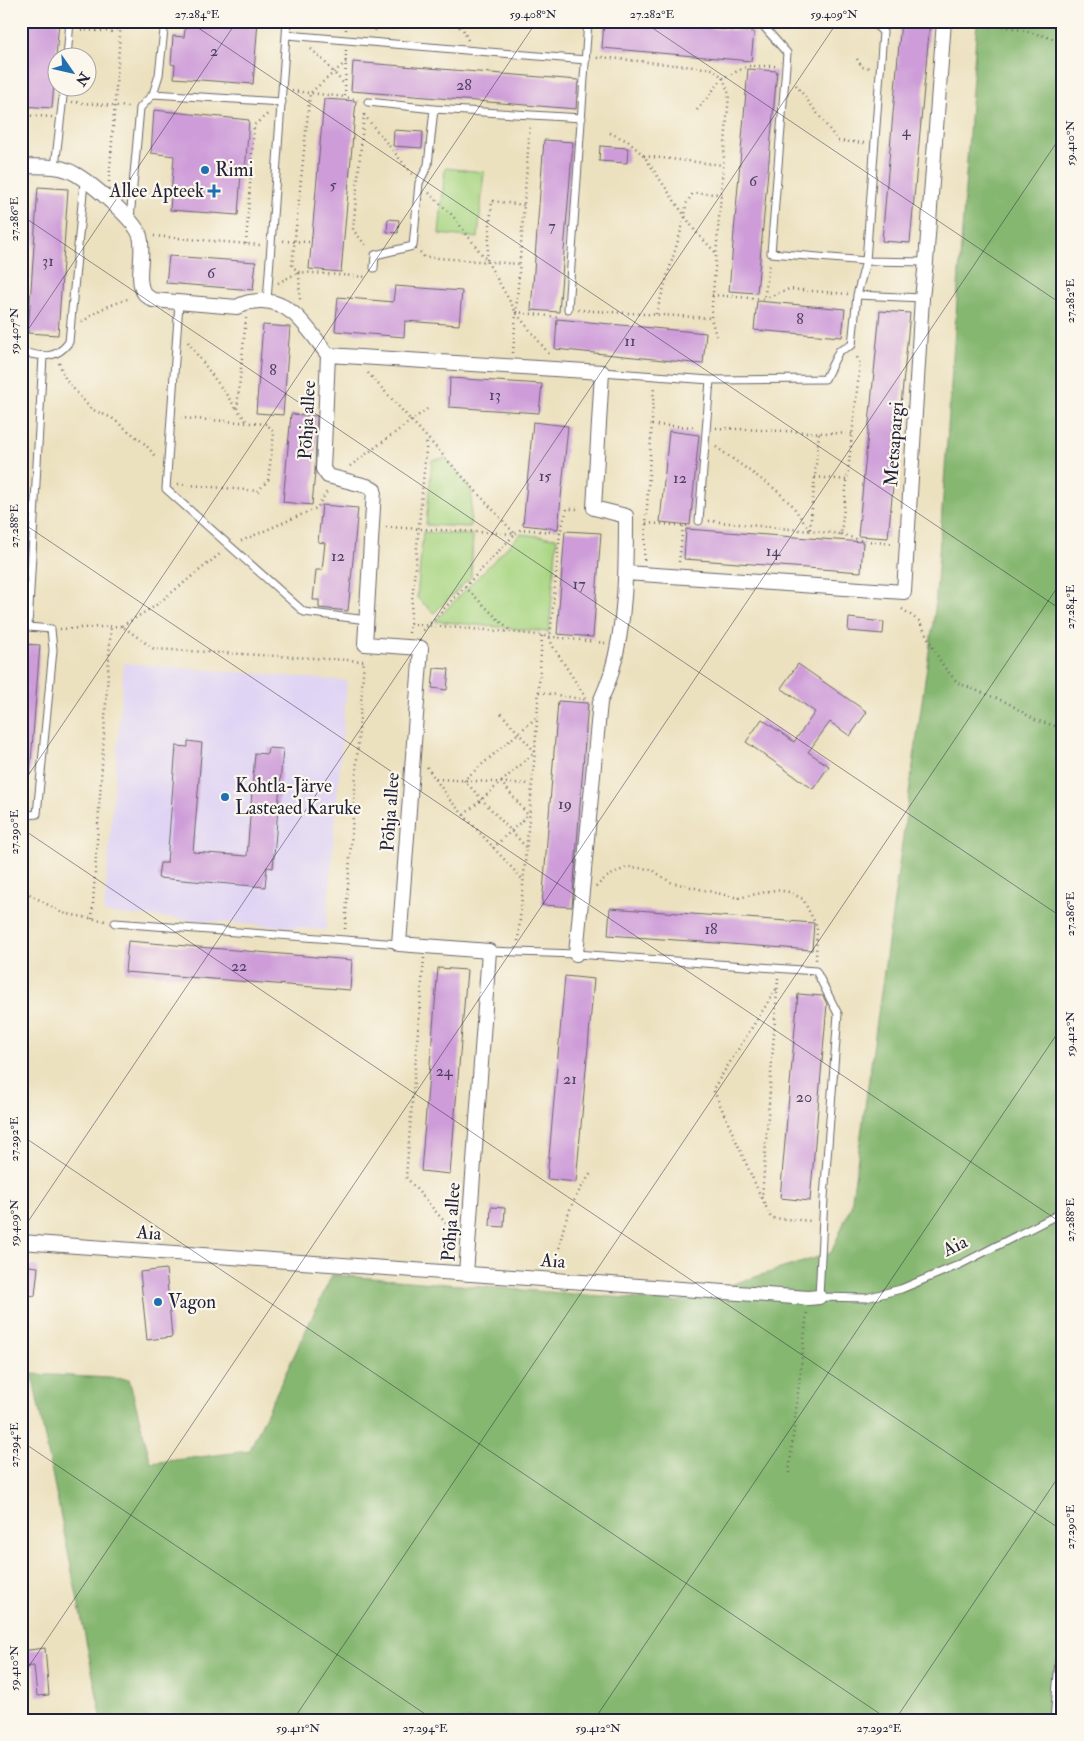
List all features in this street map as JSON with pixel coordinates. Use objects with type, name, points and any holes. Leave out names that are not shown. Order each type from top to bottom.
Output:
[{"type":"street","name":"Metsapargi","points":[[626,573],[904,592],[922,298],[944,21]]},
{"type":"street","points":[[21,166],[55,167],[69,171],[108,198],[130,220],[140,234],[142,250],[140,284],[144,294]]},
{"type":"street","name":"Põhja allee","points":[[144,294],[153,300],[236,306],[267,294],[285,306],[300,320],[328,355],[323,469],[328,476],[367,486],[374,490],[365,644]]},
{"type":"street","name":"Põhja allee","points":[[328,355],[602,372]]},
{"type":"street","points":[[576,954],[594,701],[611,675],[618,645],[626,573],[626,516],[594,508],[602,372]]},
{"type":"street","points":[[365,644],[408,647]]},
{"type":"street","name":"Põhja allee","points":[[399,944],[421,648],[408,647]]},
{"type":"street","points":[[399,944],[490,951]]},
{"type":"street","name":"Põhja allee","points":[[466,1274],[490,951]]},
{"type":"street","name":"Aia","points":[[21,1242],[814,1298]]},
{"type":"lane","points":[[130,220],[140,108],[153,94],[159,75],[165,21]]},
{"type":"lane","points":[[267,294],[287,21]]},
{"type":"lane","points":[[568,309],[588,21]]},
{"type":"lane","points":[[759,21],[787,53],[772,253],[866,261],[926,262]]},
{"type":"lane","points":[[602,372],[710,380],[825,380],[839,351],[852,345],[857,294],[866,261],[880,68],[882,32],[871,21]]},
{"type":"lane","points":[[67,48],[69,25]]},
{"type":"lane","points":[[286,34],[586,60]]},
{"type":"lane","points":[[153,94],[282,102]]},
{"type":"lane","points":[[55,167],[63,98]]},
{"type":"lane","points":[[368,102],[434,109],[582,118]]},
{"type":"lane","points":[[374,268],[375,255],[413,246],[419,183],[428,165],[434,109]]},
{"type":"lane","points":[[21,352],[43,356],[56,355],[69,342],[84,182]]},
{"type":"lane","points":[[857,294],[922,298]]},
{"type":"lane","points":[[179,303],[166,489],[304,612],[367,620]]},
{"type":"lane","points":[[21,816],[37,814],[53,650],[51,629],[25,627],[43,356]]},
{"type":"lane","points":[[700,520],[710,380]]},
{"type":"lane","points":[[115,923],[399,944]]},
{"type":"lane","points":[[490,951],[576,954],[816,971],[838,1014],[814,1298]]},
{"type":"lane","name":"Aia","points":[[814,1298],[866,1298],[901,1289],[961,1264],[1063,1212]]},
{"type":"lane","points":[[1054,1720],[1063,1615]]},
{"type":"path","points":[[108,198],[121,21]]},
{"type":"path","points":[[345,97],[346,21]]},
{"type":"path","points":[[451,21],[462,29]]},
{"type":"path","points":[[459,21],[472,51]]},
{"type":"path","points":[[984,21],[1045,36],[1063,43]]},
{"type":"path","points":[[69,25],[120,32]]},
{"type":"path","points":[[297,35],[321,58],[346,87]]},
{"type":"path","points":[[586,60],[601,57],[713,69],[724,78],[729,94],[711,318],[716,336]]},
{"type":"path","points":[[857,59],[862,67],[880,68]]},
{"type":"path","points":[[346,62],[310,93],[292,266],[299,272],[372,277],[374,268]]},
{"type":"path","points":[[697,110],[724,78],[748,66],[786,66],[791,78],[838,142],[874,144]]},
{"type":"path","points":[[282,90],[345,97],[368,102],[364,115],[353,230],[375,255]]},
{"type":"path","points":[[63,101],[140,108]]},
{"type":"path","points":[[246,244],[254,125],[282,102]]},
{"type":"path","points":[[21,115],[61,118]]},
{"type":"path","points":[[364,115],[419,183],[452,215],[487,262],[516,312],[561,369]]},
{"type":"path","points":[[512,366],[530,115]]},
{"type":"path","points":[[610,133],[628,141],[644,156],[695,232],[716,253]]},
{"type":"path","points":[[644,156],[723,165]]},
{"type":"path","points":[[656,314],[685,217],[686,204],[693,193],[721,194]]},
{"type":"path","points":[[487,262],[492,201],[524,205]]},
{"type":"path","points":[[140,234],[260,245],[278,240],[309,242]]},
{"type":"path","points":[[413,246],[424,257],[520,264]]},
{"type":"path","points":[[764,299],[772,253]]},
{"type":"path","points":[[267,294],[299,272]]},
{"type":"path","points":[[299,272],[300,320]]},
{"type":"path","points":[[712,295],[764,299],[789,289],[857,294]]},
{"type":"path","points":[[70,329],[101,309],[144,294]]},
{"type":"path","points":[[237,409],[246,302]]},
{"type":"path","points":[[516,312],[557,317],[568,309],[711,318]]},
{"type":"path","points":[[177,328],[248,423]]},
{"type":"path","points":[[841,534],[860,364],[852,345]]},
{"type":"path","points":[[56,355],[66,380],[91,409],[112,418],[145,444],[167,468]]},
{"type":"path","points":[[354,357],[515,534]]},
{"type":"path","points":[[643,574],[655,376]]},
{"type":"path","points":[[51,629],[122,626],[155,606],[230,546],[317,508],[335,478],[427,409]]},
{"type":"path","points":[[166,483],[258,491],[268,480],[274,433],[267,424],[170,418]]},
{"type":"path","points":[[652,424],[706,430],[852,434]]},
{"type":"path","points":[[706,430],[717,448],[775,489],[792,505],[810,531]]},
{"type":"path","points":[[810,531],[819,433]]},
{"type":"path","points":[[408,647],[427,438]]},
{"type":"path","points":[[815,477],[847,480]]},
{"type":"path","points":[[594,508],[567,509],[560,533],[550,638],[552,645],[594,701]]},
{"type":"path","points":[[646,523],[692,526],[700,520],[841,534],[859,540],[906,546]]},
{"type":"path","points":[[372,526],[515,534]]},
{"type":"path","points":[[677,576],[683,526]]},
{"type":"path","points":[[408,647],[521,529],[560,533]]},
{"type":"path","points":[[465,586],[511,632]]},
{"type":"path","points":[[902,610],[919,621],[943,666],[958,683],[1008,703],[1035,720],[1063,728]]},
{"type":"path","points":[[410,624],[511,632],[618,645]]},
{"type":"path","points":[[92,919],[111,626]]},
{"type":"path","points":[[122,626],[154,648],[364,661]]},
{"type":"path","points":[[517,952],[535,752],[542,636]]},
{"type":"path","points":[[344,940],[365,644]]},
{"type":"path","points":[[539,692],[594,701]]},
{"type":"path","points":[[498,711],[535,752]]},
{"type":"path","points":[[464,780],[537,717]]},
{"type":"path","points":[[413,750],[450,800],[523,880]]},
{"type":"path","points":[[464,816],[535,752]]},
{"type":"path","points":[[436,779],[531,784]]},
{"type":"path","points":[[464,780],[526,847]]},
{"type":"path","points":[[501,782],[528,814]]},
{"type":"path","points":[[493,848],[528,814]]},
{"type":"path","points":[[581,902],[605,878],[627,866],[651,869],[670,882],[738,898],[775,890],[789,892],[802,899],[817,927],[816,971]]},
{"type":"path","points":[[21,889],[62,914],[115,923]]},
{"type":"path","points":[[424,947],[406,1177],[468,1249]]},
{"type":"path","points":[[762,1198],[779,969]]},
{"type":"path","points":[[777,987],[713,1089],[771,1218],[822,1221]]},
{"type":"path","points":[[556,1280],[559,1248],[567,1214],[581,1186],[592,1172]]},
{"type":"path","points":[[789,1473],[814,1298]]},
{"type":"shaded area","name":"Kohtla-Järve Lasteaed Karuke","points":[[124,663],[347,681],[326,930],[104,913]]},
{"type":"green space","points":[[977,21],[1063,21],[1063,1720],[102,1720],[32,1374],[129,1379],[151,1463],[249,1451],[332,1275],[676,1302],[831,1253],[851,1206],[935,609]]},
{"type":"green space","points":[[445,168],[484,172],[478,238],[439,234]]},
{"type":"green space","points":[[446,458],[472,492],[470,527],[426,525],[432,460]]},
{"type":"green space","points":[[423,532],[473,535],[471,577],[434,613],[417,598]]},
{"type":"green space","points":[[520,534],[557,538],[549,632],[435,621]]},
{"type":"building","points":[[28,21],[59,21],[57,48],[48,48],[48,98],[53,98],[52,108],[21,106]]},
{"type":"building","points":[[186,21],[258,21],[253,84],[174,78],[175,65],[171,64],[173,36],[184,37]]},
{"type":"building","points":[[604,21],[625,21],[754,32],[751,61],[602,48]]},
{"type":"building","points":[[901,21],[930,21],[910,243],[882,241]]},
{"type":"building","points":[[353,62],[578,80],[576,109],[351,91]]},
{"type":"building","points":[[748,69],[777,71],[757,293],[729,291]]},
{"type":"building","points":[[324,99],[356,101],[341,272],[309,269]]},
{"type":"building","points":[[154,110],[249,120],[245,173],[241,173],[238,215],[170,210],[174,156],[151,153]]},
{"type":"building","points":[[394,130],[423,132],[422,148],[393,146]]},
{"type":"building","points":[[544,140],[573,142],[559,312],[531,310]]},
{"type":"building","points":[[600,146],[628,148],[627,163],[599,161]]},
{"type":"building","points":[[38,187],[68,189],[58,335],[28,333]]},
{"type":"building","points":[[388,219],[399,220],[398,233],[387,232]]},
{"type":"building","points":[[169,256],[256,262],[253,290],[166,283]]},
{"type":"building","points":[[395,286],[462,291],[459,325],[405,321],[404,337],[335,331],[338,297],[393,302]]},
{"type":"building","points":[[757,301],[845,309],[842,337],[754,330]]},
{"type":"building","points":[[880,311],[910,313],[888,538],[858,536]]},
{"type":"building","points":[[557,319],[706,333],[703,364],[555,349]]},
{"type":"building","points":[[263,325],[290,327],[283,415],[256,413]]},
{"type":"building","points":[[450,378],[542,384],[539,413],[449,407]]},
{"type":"building","points":[[291,414],[317,416],[312,505],[283,502]]},
{"type":"building","points":[[533,422],[568,426],[558,529],[523,525]]},
{"type":"building","points":[[669,431],[699,435],[690,525],[660,522]]},
{"type":"building","points":[[322,505],[358,508],[348,611],[319,608],[319,600],[313,600],[316,570],[322,570],[325,543],[318,542]]},
{"type":"building","points":[[686,529],[863,542],[861,572],[684,559]]},
{"type":"building","points":[[565,531],[601,533],[593,637],[557,634]]},
{"type":"building","points":[[849,618],[884,622],[883,634],[848,631]]},
{"type":"building","points":[[21,644],[40,645],[30,774],[21,774]]},
{"type":"building","points":[[798,664],[867,712],[850,736],[830,722],[808,752],[829,766],[813,789],[746,742],[762,719],[794,742],[815,712],[781,688]]},
{"type":"building","points":[[434,668],[449,669],[447,690],[432,688]]},
{"type":"building","points":[[558,701],[588,703],[572,907],[542,905]]},
{"type":"building","points":[[188,741],[202,743],[193,852],[247,856],[255,753],[267,754],[268,748],[283,749],[273,868],[267,867],[265,887],[158,878],[160,863],[167,863],[176,746],[188,747]]},
{"type":"building","points":[[610,908],[814,923],[812,950],[608,935]]},
{"type":"building","points":[[128,941],[352,960],[350,990],[125,972]]},
{"type":"building","points":[[438,968],[467,970],[450,1174],[421,1171]]},
{"type":"building","points":[[565,976],[594,979],[576,1182],[547,1179]]},
{"type":"building","points":[[798,994],[823,996],[827,1004],[810,1201],[780,1198]]},
{"type":"building","points":[[491,1207],[505,1208],[504,1227],[490,1226]]},
{"type":"building","points":[[21,1265],[38,1267],[35,1296],[21,1294]]},
{"type":"building","points":[[166,1269],[172,1337],[147,1340],[140,1272]]},
{"type":"building","points":[[45,1648],[49,1695],[37,1696],[34,1666],[21,1667],[21,1651]]},
{"type":"place","name":"Rimi","points":[[205,170]]},
{"type":"place","name":"Allee Apteek","points":[[214,191]]},
{"type":"place","name":"Kohtla-Järve Lasteaed Karuke","points":[[225,797]]},
{"type":"place","name":"Vagon","points":[[158,1302]]}]
